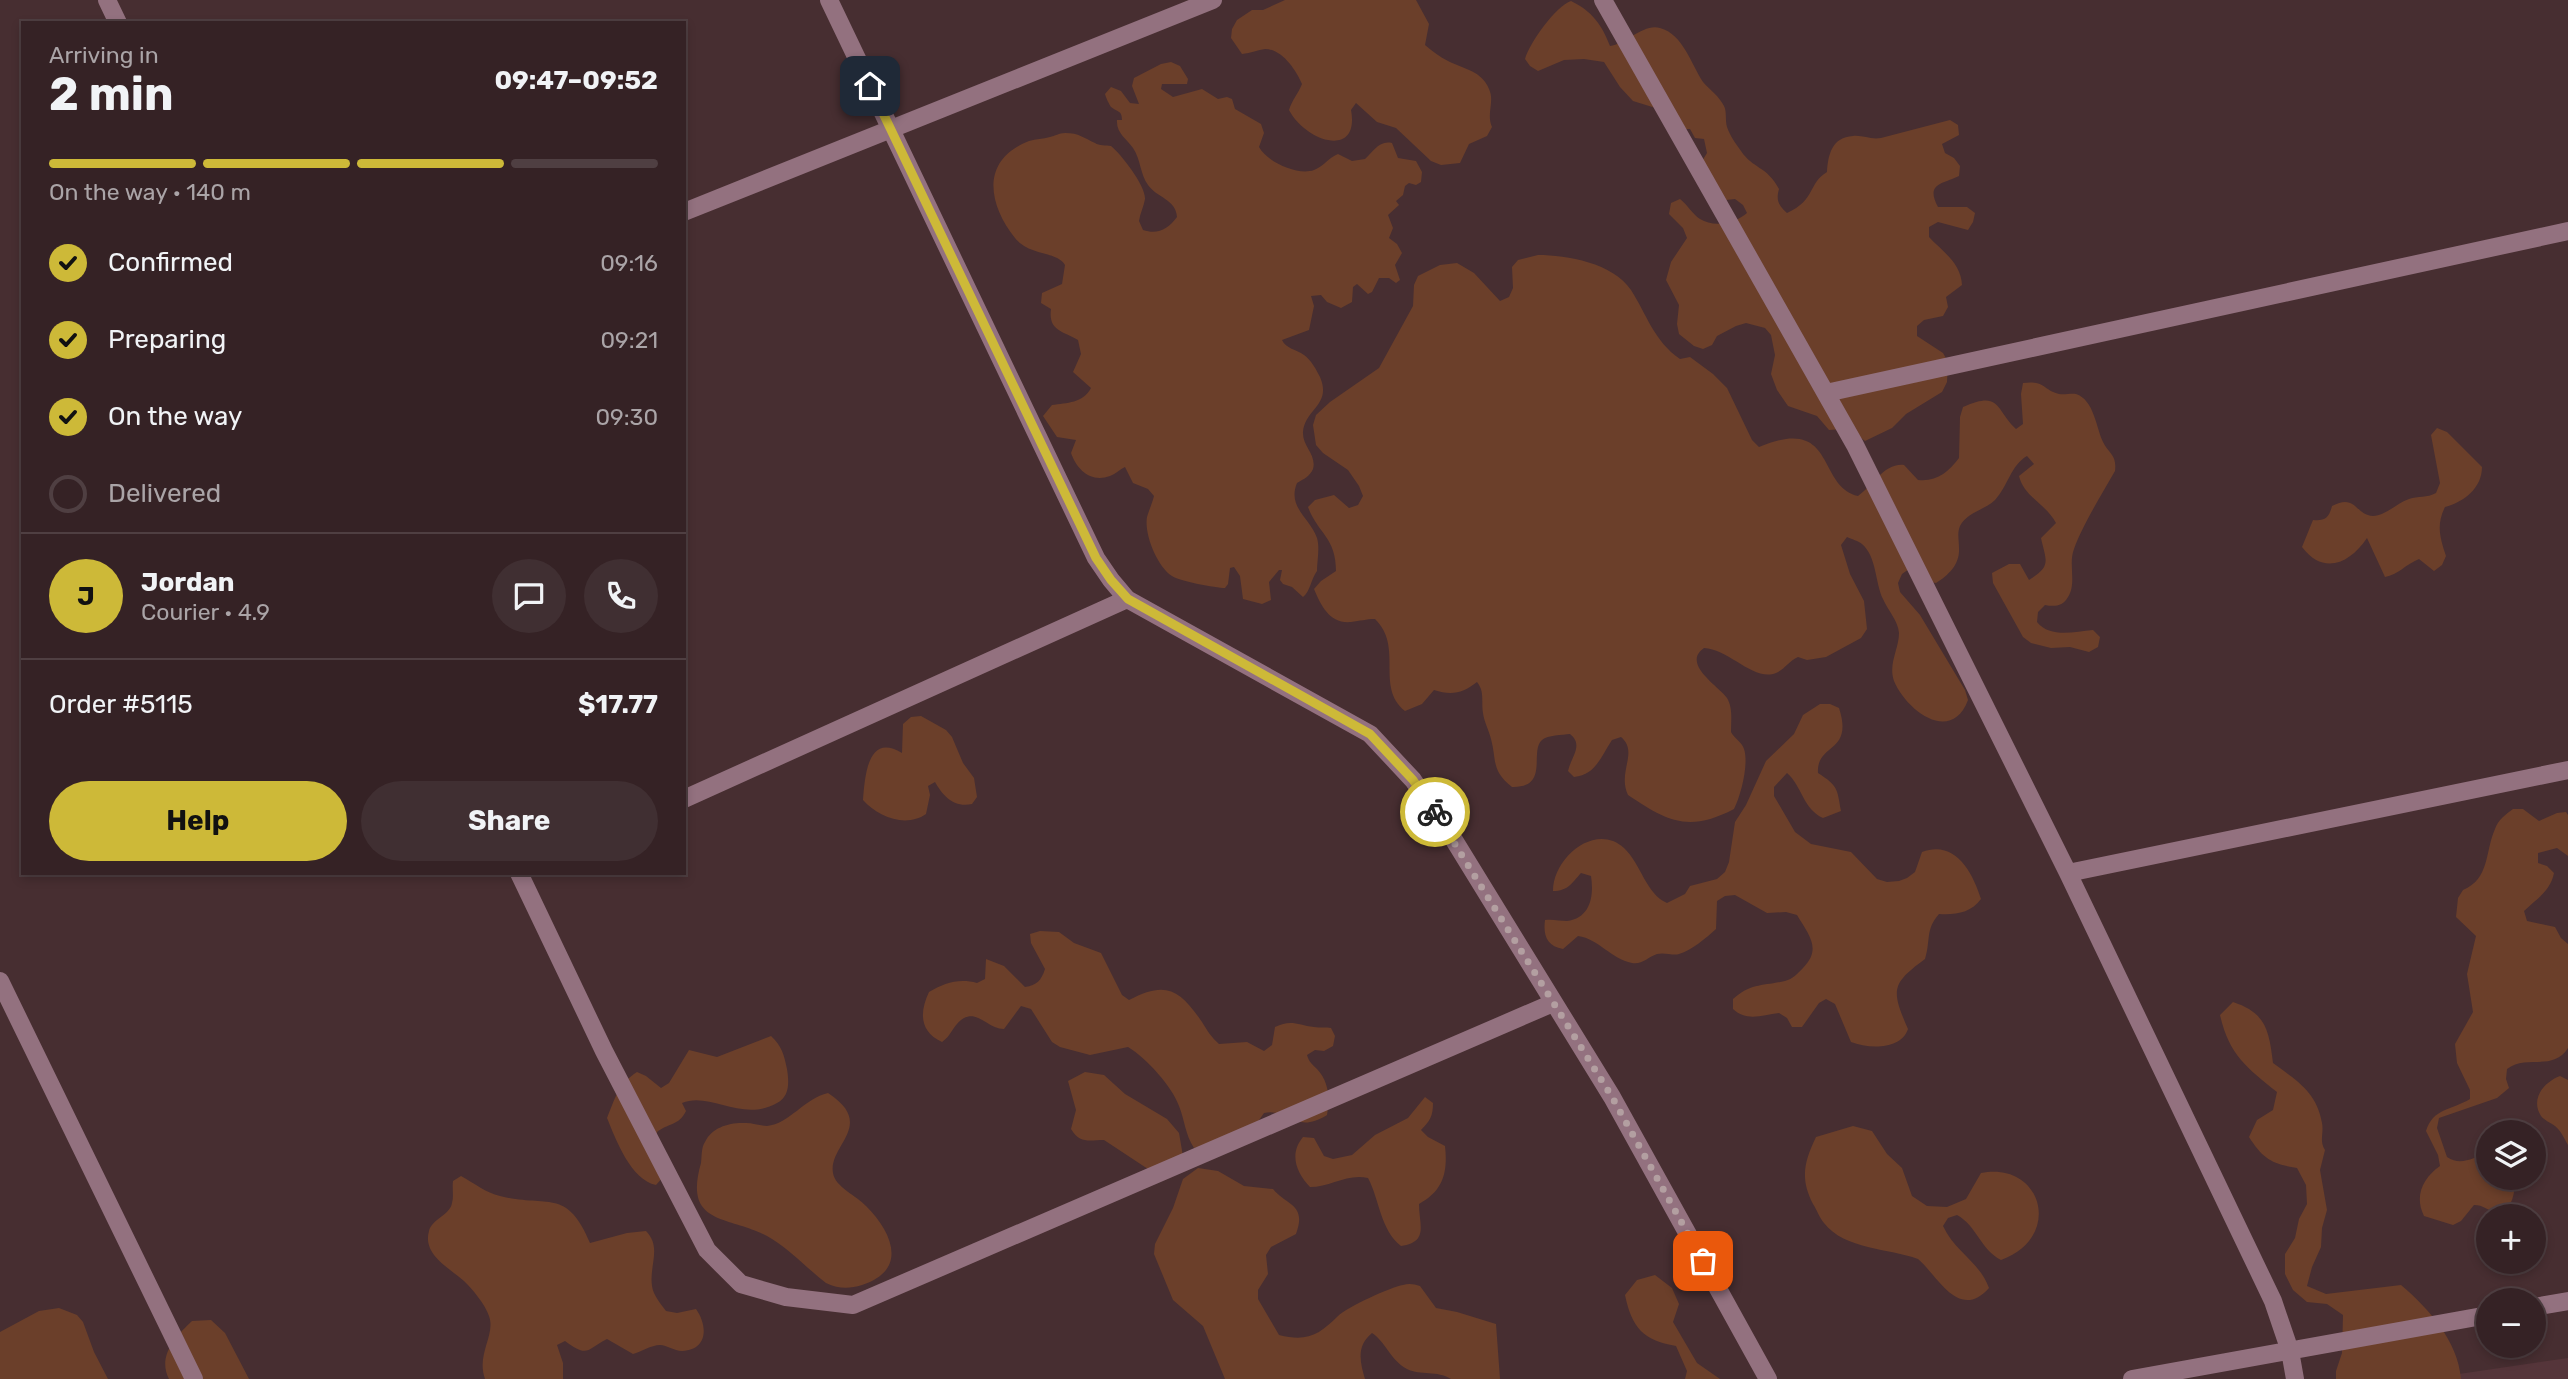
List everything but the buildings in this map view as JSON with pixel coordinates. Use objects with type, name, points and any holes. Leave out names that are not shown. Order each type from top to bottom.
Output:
[{"type":"street","points":[[107,0],[117,21]]},
{"type":"street","points":[[829,0],[1096,558],[1128,599],[1370,734],[1413,780],[1454,840],[1612,1097],[1768,1379]]},
{"type":"street","points":[[686,211],[1213,0]]},
{"type":"street","points":[[1603,0],[1855,445],[2068,873],[2273,1301],[2290,1351],[2295,1379]]},
{"type":"street","points":[[1826,393],[2568,231]]},
{"type":"street","points":[[686,799],[1128,599]]},
{"type":"street","points":[[2068,873],[2568,770]]},
{"type":"street","points":[[521,875],[604,1051],[707,1250],[741,1284],[786,1297],[853,1305],[1553,1003]]},
{"type":"street","points":[[0,981],[194,1379]]},
{"type":"street","points":[[2546,1305],[2568,1301]]},
{"type":"street","points":[[2132,1379],[2476,1317]]},
{"type":"shaded area","points":[[1285,0],[1416,0],[1429,24],[1425,45],[1436,54],[1477,74],[1486,83],[1491,94],[1492,127],[1487,136],[1469,144],[1460,163],[1441,165],[1431,161],[1396,128],[1377,122],[1356,103],[1351,110],[1352,125],[1348,135],[1340,140],[1318,137],[1307,130],[1289,110],[1302,84],[1288,61],[1277,52],[1265,49],[1242,54],[1231,38],[1237,20],[1252,10],[1263,10]]},
{"type":"shaded area","points":[[1571,1],[1595,19],[1610,46],[1654,27],[1675,36],[1686,50],[1703,82],[1724,106],[1731,137],[1746,157],[1774,182],[1779,189],[1778,202],[1787,213],[1803,203],[1817,181],[1827,172],[1832,148],[1840,140],[1853,136],[1881,138],[1950,120],[1958,125],[1959,135],[1942,144],[1945,153],[1954,158],[1960,166],[1959,176],[1942,183],[1934,193],[1938,207],[1967,207],[1975,213],[1973,222],[1968,230],[1938,222],[1929,227],[1929,237],[1955,264],[1962,285],[1946,297],[1948,307],[1943,316],[1924,320],[1917,326],[1917,336],[1943,353],[1948,362],[1947,382],[1942,392],[1906,414],[1892,428],[1865,441],[1848,431],[1829,430],[1817,416],[1788,406],[1777,390],[1771,374],[1775,355],[1771,335],[1765,328],[1746,323],[1736,326],[1717,336],[1712,345],[1703,349],[1694,346],[1679,334],[1679,305],[1666,280],[1671,262],[1687,238],[1683,228],[1669,214],[1671,203],[1680,199],[1697,217],[1718,224],[1731,222],[1747,213],[1743,205],[1735,199],[1726,200],[1696,171],[1707,153],[1704,139],[1695,138],[1690,129],[1682,129],[1662,110],[1633,101],[1604,62],[1564,60],[1538,71],[1530,66],[1525,59],[1538,34],[1558,10]]},
{"type":"shaded area","points":[[1171,62],[1180,66],[1188,79],[1187,84],[1162,84],[1161,89],[1173,97],[1202,89],[1218,99],[1232,99],[1235,109],[1261,124],[1264,133],[1259,147],[1263,153],[1284,166],[1300,171],[1314,170],[1338,154],[1352,161],[1365,159],[1383,143],[1392,143],[1398,158],[1416,161],[1422,172],[1421,182],[1405,186],[1403,195],[1396,201],[1399,205],[1388,215],[1393,228],[1389,238],[1397,244],[1402,253],[1395,265],[1400,280],[1396,283],[1389,278],[1379,278],[1372,292],[1368,294],[1357,284],[1353,287],[1352,302],[1341,308],[1327,302],[1321,295],[1311,296],[1314,306],[1309,330],[1282,340],[1309,359],[1323,386],[1320,401],[1308,418],[1303,432],[1313,459],[1313,469],[1297,483],[1295,491],[1297,506],[1314,531],[1318,546],[1317,571],[1303,597],[1292,587],[1283,584],[1280,580],[1282,570],[1269,582],[1271,600],[1262,604],[1243,599],[1240,576],[1234,567],[1230,568],[1225,588],[1172,576],[1161,565],[1150,541],[1147,517],[1154,496],[1148,489],[1133,483],[1125,467],[1103,478],[1086,474],[1071,453],[1076,440],[1057,437],[1043,416],[1052,405],[1069,403],[1084,397],[1091,388],[1073,372],[1081,354],[1078,340],[1054,326],[1051,309],[1041,303],[1042,293],[1062,284],[1065,265],[1056,257],[1028,248],[1015,238],[999,211],[995,197],[996,171],[1002,159],[1013,149],[1029,141],[1063,133],[1078,135],[1098,145],[1111,146],[1142,186],[1145,199],[1139,221],[1143,230],[1153,232],[1166,228],[1177,217],[1176,211],[1170,202],[1145,181],[1136,153],[1118,129],[1117,120],[1122,120],[1121,114],[1111,107],[1105,94],[1111,87],[1121,91],[1130,103],[1139,104],[1132,86],[1134,78],[1161,64]]},
{"type":"shaded area","points":[[1538,255],[1589,262],[1613,273],[1631,290],[1657,336],[1671,352],[1680,359],[1690,357],[1727,388],[1752,440],[1759,447],[1784,439],[1801,439],[1814,445],[1845,490],[1858,496],[1885,471],[1897,465],[1904,465],[1918,480],[1936,478],[1946,472],[1959,458],[1960,417],[1963,407],[1984,400],[1991,401],[2016,429],[2023,424],[2023,383],[2036,383],[2059,394],[2076,394],[2082,397],[2091,408],[2103,442],[2114,458],[2115,471],[2074,549],[2071,592],[2064,602],[2058,605],[2045,605],[2038,612],[2037,622],[2055,632],[2093,630],[2100,637],[2098,647],[2089,652],[2031,643],[2023,637],[1993,583],[1992,573],[2009,564],[2020,564],[2029,580],[2041,571],[2046,562],[2041,538],[2056,523],[2025,490],[2019,476],[2034,464],[2027,456],[2013,470],[1995,500],[1963,521],[1959,531],[1958,559],[1949,573],[1936,583],[1925,581],[1909,569],[1902,574],[1898,583],[1900,592],[1920,615],[1965,690],[1968,700],[1960,713],[1951,720],[1940,721],[1918,712],[1900,692],[1892,675],[1899,639],[1897,624],[1880,593],[1867,549],[1847,537],[1841,545],[1850,574],[1864,601],[1867,629],[1861,638],[1826,657],[1807,660],[1798,657],[1776,673],[1768,675],[1713,650],[1704,648],[1698,654],[1699,668],[1729,702],[1731,732],[1744,749],[1744,779],[1734,809],[1704,821],[1691,822],[1667,817],[1642,804],[1628,795],[1625,787],[1628,749],[1621,737],[1612,740],[1593,769],[1574,777],[1568,771],[1576,747],[1574,738],[1570,734],[1545,738],[1539,745],[1535,775],[1531,782],[1512,787],[1501,776],[1496,765],[1484,716],[1482,693],[1477,682],[1457,692],[1434,690],[1422,704],[1405,711],[1396,701],[1392,690],[1388,642],[1375,619],[1344,622],[1327,613],[1314,589],[1336,571],[1335,560],[1330,543],[1308,507],[1315,500],[1334,495],[1349,508],[1358,505],[1363,496],[1348,470],[1316,445],[1313,425],[1316,415],[1330,402],[1379,368],[1413,306],[1414,285],[1418,276],[1440,265],[1457,263],[1474,273],[1500,301],[1509,297],[1513,288],[1512,267],[1518,260]]},
{"type":"shaded area","points":[[2437,428],[2447,432],[2482,467],[2479,481],[2471,493],[2459,502],[2445,507],[2442,514],[2440,532],[2446,556],[2442,565],[2434,571],[2419,559],[2385,577],[2367,538],[2353,554],[2336,563],[2319,561],[2310,556],[2302,547],[2313,520],[2326,518],[2332,506],[2351,503],[2367,515],[2373,516],[2409,499],[2436,493],[2440,483],[2431,435]]},
{"type":"shaded area","points":[[1820,704],[1839,708],[1842,723],[1842,733],[1819,763],[1818,773],[1836,788],[1841,811],[1823,818],[1816,814],[1787,773],[1774,787],[1774,796],[1795,832],[1811,844],[1851,852],[1877,879],[1887,882],[1899,881],[1915,872],[1922,852],[1944,850],[1953,854],[1967,869],[1981,899],[1968,910],[1939,914],[1935,920],[1930,930],[1925,959],[1906,975],[1897,989],[1899,1005],[1908,1029],[1899,1041],[1884,1046],[1851,1042],[1835,1004],[1826,999],[1819,1003],[1802,1027],[1792,1027],[1787,1018],[1779,1013],[1749,1017],[1733,1009],[1733,999],[1746,990],[1795,976],[1809,961],[1813,948],[1797,915],[1786,912],[1767,913],[1735,895],[1725,896],[1717,901],[1716,929],[1694,947],[1679,954],[1657,954],[1642,962],[1632,963],[1578,936],[1563,949],[1550,943],[1545,931],[1545,920],[1575,919],[1589,904],[1591,876],[1581,873],[1566,888],[1553,891],[1560,867],[1578,847],[1589,841],[1613,841],[1624,848],[1654,893],[1667,903],[1685,894],[1690,886],[1717,879],[1725,872],[1735,822],[1746,805],[1766,761],[1794,734],[1803,715]]},
{"type":"shaded area","points":[[921,716],[946,730],[952,737],[963,763],[974,778],[977,797],[972,804],[954,802],[945,796],[935,782],[928,786],[930,795],[926,814],[910,820],[893,819],[876,811],[863,800],[867,769],[875,752],[882,748],[891,748],[902,753],[903,724],[911,717]]},
{"type":"shaded area","points":[[2513,809],[2523,809],[2539,821],[2557,813],[2566,812],[2568,815],[2568,856],[2557,848],[2538,853],[2538,863],[2547,866],[2554,873],[2546,890],[2524,911],[2527,921],[2555,927],[2568,944],[2568,1048],[2555,1059],[2514,1065],[2507,1069],[2509,1088],[2497,1098],[2439,1118],[2437,1128],[2447,1157],[2458,1161],[2476,1158],[2476,1190],[2513,1190],[2510,1204],[2476,1204],[2461,1221],[2453,1225],[2424,1216],[2421,1209],[2422,1188],[2429,1176],[2440,1166],[2438,1155],[2426,1131],[2429,1123],[2438,1114],[2470,1099],[2470,1090],[2457,1063],[2455,1044],[2473,1012],[2467,974],[2476,936],[2456,917],[2458,898],[2482,872],[2496,826]]},
{"type":"shaded area","points":[[1040,931],[1059,932],[1074,943],[1101,953],[1122,995],[1129,1000],[1152,991],[1170,991],[1178,995],[1219,1044],[1247,1042],[1264,1051],[1272,1045],[1275,1027],[1290,1023],[1331,1028],[1335,1036],[1333,1046],[1324,1051],[1315,1050],[1307,1055],[1326,1085],[1327,1115],[1300,1122],[1273,1112],[1264,1113],[1248,1136],[1194,1148],[1171,1090],[1150,1065],[1128,1047],[1090,1055],[1060,1047],[1052,1042],[1031,1009],[1021,1006],[1004,1029],[972,1016],[961,1020],[942,1042],[929,1033],[923,1021],[923,1014],[929,992],[952,982],[977,983],[985,979],[986,959],[1004,966],[1025,987],[1038,982],[1045,969],[1031,943],[1030,934]]},
{"type":"shaded area","points":[[2233,1002],[2259,1017],[2270,1041],[2273,1063],[2304,1088],[2319,1112],[2325,1150],[2320,1170],[2327,1210],[2321,1247],[2307,1286],[2326,1294],[2401,1285],[2422,1304],[2448,1339],[2459,1365],[2461,1379],[2336,1379],[2342,1353],[2343,1315],[2327,1304],[2307,1302],[2293,1290],[2285,1274],[2285,1254],[2295,1238],[2299,1219],[2307,1204],[2306,1185],[2297,1168],[2269,1159],[2249,1137],[2257,1120],[2273,1110],[2277,1092],[2248,1068],[2228,1041],[2220,1015]]},
{"type":"shaded area","points":[[771,1036],[782,1051],[787,1069],[788,1088],[784,1097],[777,1103],[751,1110],[704,1101],[682,1103],[686,1111],[683,1116],[657,1132],[656,1141],[663,1177],[656,1185],[639,1176],[625,1158],[607,1118],[625,1082],[637,1072],[661,1088],[669,1083],[689,1050],[717,1057]]},
{"type":"shaded area","points":[[1085,1072],[1104,1075],[1125,1094],[1167,1119],[1179,1133],[1184,1162],[1151,1171],[1104,1140],[1085,1140],[1078,1137],[1071,1129],[1076,1110],[1068,1081]]},
{"type":"shaded area","points":[[2560,1076],[2568,1080],[2568,1145],[2557,1128],[2544,1119],[2538,1110],[2538,1097],[2549,1082]]},
{"type":"shaded area","points":[[828,1093],[842,1104],[849,1115],[850,1125],[833,1163],[835,1178],[875,1217],[889,1239],[891,1250],[891,1261],[886,1270],[876,1278],[853,1287],[826,1283],[772,1239],[715,1216],[705,1209],[699,1199],[697,1184],[705,1142],[722,1126],[734,1123],[767,1126],[775,1124]]},
{"type":"shaded area","points":[[1425,1097],[1433,1103],[1429,1121],[1421,1130],[1445,1146],[1446,1165],[1439,1187],[1419,1204],[1419,1236],[1416,1241],[1401,1246],[1384,1223],[1368,1178],[1353,1177],[1310,1187],[1298,1169],[1295,1156],[1303,1137],[1314,1138],[1324,1156],[1333,1159],[1352,1155],[1375,1135],[1408,1118]]},
{"type":"shaded area","points":[[1853,1126],[1872,1131],[1887,1154],[1902,1168],[1912,1196],[1927,1206],[1947,1207],[1966,1199],[1981,1173],[2002,1172],[2019,1178],[2031,1189],[2038,1203],[2038,1219],[2033,1235],[2021,1249],[2001,1260],[1988,1250],[1964,1219],[1957,1215],[1948,1218],[1943,1226],[1985,1279],[1989,1288],[1978,1297],[1968,1300],[1958,1298],[1918,1259],[1855,1243],[1833,1232],[1822,1221],[1806,1186],[1805,1170],[1809,1154],[1816,1137]]},
{"type":"shaded area","points":[[1198,1168],[1218,1171],[1244,1186],[1273,1189],[1297,1211],[1299,1224],[1296,1234],[1271,1247],[1266,1255],[1268,1274],[1258,1290],[1258,1299],[1279,1335],[1297,1338],[1312,1335],[1359,1303],[1397,1287],[1414,1284],[1420,1286],[1436,1308],[1496,1324],[1500,1379],[1451,1379],[1412,1371],[1396,1361],[1372,1333],[1361,1349],[1365,1379],[1225,1379],[1203,1326],[1173,1300],[1154,1254],[1155,1244],[1173,1208],[1183,1179]]},
{"type":"shaded area","points":[[461,1176],[495,1195],[554,1203],[564,1207],[581,1225],[590,1243],[646,1231],[651,1237],[654,1250],[654,1293],[666,1311],[677,1313],[696,1309],[704,1329],[701,1342],[691,1350],[679,1351],[660,1345],[633,1354],[607,1339],[583,1351],[565,1341],[557,1345],[563,1363],[563,1379],[485,1379],[483,1361],[490,1330],[487,1311],[467,1285],[434,1254],[428,1240],[431,1227],[451,1207],[453,1181]]},
{"type":"shaded area","points":[[1655,1275],[1672,1288],[1679,1304],[1673,1322],[1697,1363],[1720,1379],[1685,1379],[1687,1371],[1676,1346],[1647,1336],[1631,1316],[1625,1295],[1637,1280]]},
{"type":"shaded area","points":[[59,1308],[77,1315],[83,1322],[108,1379],[0,1379],[0,1332],[39,1311]]},
{"type":"shaded area","points":[[211,1320],[225,1333],[249,1379],[169,1379],[165,1362],[170,1347],[192,1321]]},
{"type":"shaded area","points":[[2568,1358],[2568,1379],[2425,1379]]},
{"type":"way so far","points":[[1435,812],[1612,1097],[1703,1261]]},
{"type":"route","points":[[870,86],[1096,558],[1111,580],[1128,599],[1162,620],[1370,734],[1413,780],[1435,812]]}]
